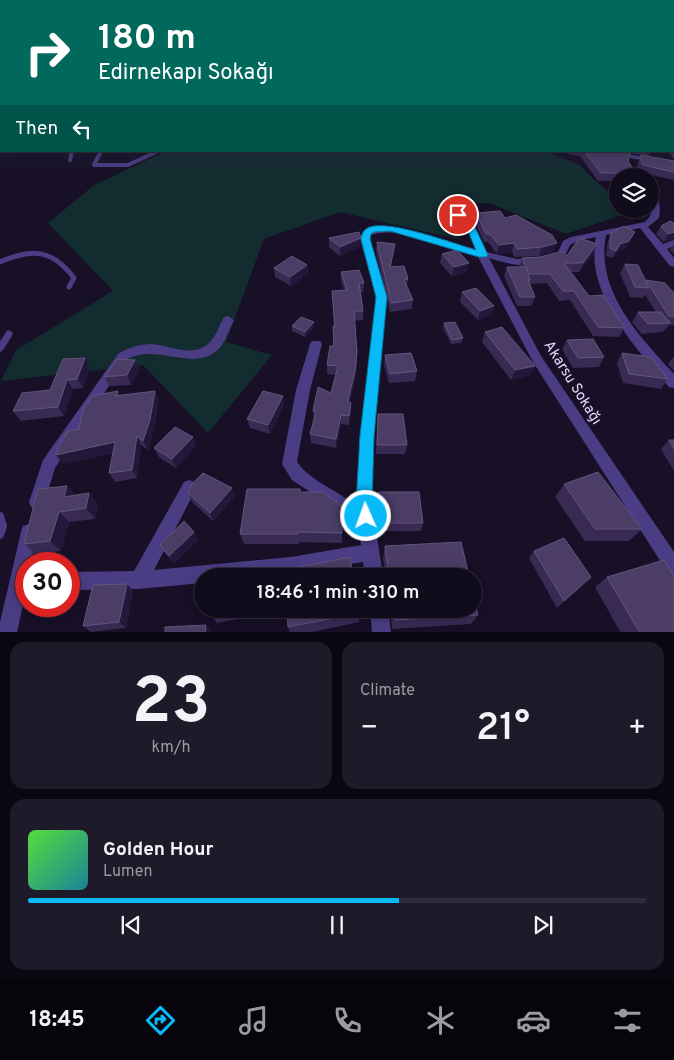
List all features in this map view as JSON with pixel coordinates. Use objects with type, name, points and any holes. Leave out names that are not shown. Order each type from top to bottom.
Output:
[{"type":"street","points":[[602,152],[674,164]]},
{"type":"street","points":[[628,155],[631,167]]},
{"type":"street","name":"Akarsu Sokağı","points":[[454,215],[464,217],[469,223],[488,269],[537,359],[674,567]]},
{"type":"street","points":[[373,568],[364,504],[367,436],[381,297],[366,239],[367,233],[372,230],[391,228],[483,255],[519,263],[532,263],[562,254],[566,243],[574,239],[642,226],[655,218]]},
{"type":"street","points":[[642,226],[674,264]]},
{"type":"street","points":[[602,233],[598,252],[605,281],[614,304],[630,333],[674,383]]},
{"type":"street","points":[[661,248],[674,243]]},
{"type":"street","points":[[27,552],[35,509],[48,465],[122,357],[135,351],[154,348],[187,356],[202,352],[217,342],[228,320]]},
{"type":"street","points":[[316,344],[303,390],[290,464],[297,475],[342,504],[368,527]]},
{"type":"street","points":[[139,580],[189,487]]},
{"type":"street","points":[[80,581],[139,580],[291,566],[371,552]]},
{"type":"street","points":[[7,632],[15,605]]},
{"type":"street","points":[[380,618],[382,632]]},
{"type":"lane","points":[[70,160],[72,152]]},
{"type":"lane","points":[[100,152],[94,165],[128,165],[156,152]]},
{"type":"lane","points":[[0,262],[16,254],[32,251],[48,255],[67,268],[74,278],[69,287]]},
{"type":"lane","points":[[0,348],[9,334]]},
{"type":"lane","points":[[0,516],[3,526],[0,535]]},
{"type":"green space","points":[[165,152],[552,152],[552,154],[578,164],[609,193],[609,218],[613,218],[566,234],[489,203],[438,205],[461,240],[340,212],[264,239],[226,342],[272,355],[208,433],[143,365],[1,381],[16,350],[113,291],[48,223],[94,185]]},
{"type":"building","points":[[585,152],[630,153],[628,161],[632,168],[609,168],[609,173],[601,173]]},
{"type":"building","points":[[641,155],[674,161],[674,172],[643,165],[640,159]]},
{"type":"building","points":[[500,211],[505,218],[516,215],[552,235],[557,243],[542,247],[517,249],[514,243],[499,245],[490,234],[486,234],[476,213]]},
{"type":"building","points":[[670,221],[674,223],[674,232],[668,234],[661,226]]},
{"type":"building","points":[[624,226],[635,232],[629,241],[620,244],[616,251],[610,248],[611,233]]},
{"type":"building","points":[[359,232],[361,238],[340,247],[329,238]]},
{"type":"building","points":[[579,238],[597,244],[583,263],[564,263],[589,296],[603,295],[625,328],[598,327],[574,291],[563,291],[550,274],[530,274],[522,258],[540,257],[563,251],[567,256]]},
{"type":"building","points":[[377,242],[395,244],[390,267],[404,266],[408,279],[404,280],[413,300],[391,303]]},
{"type":"building","points":[[457,250],[469,263],[454,267],[442,254]]},
{"type":"building","points":[[292,256],[307,265],[290,277],[274,268]]},
{"type":"building","points":[[625,264],[638,265],[649,288],[635,287]]},
{"type":"building","points":[[507,267],[526,267],[530,280],[528,280],[535,297],[520,297]]},
{"type":"building","points":[[359,270],[364,283],[359,283],[363,311],[354,311],[357,352],[348,401],[351,403],[349,416],[341,415],[336,439],[310,434],[316,412],[313,411],[318,387],[331,393],[338,366],[327,365],[330,346],[334,346],[333,326],[335,327],[332,291],[347,290],[341,272]]},
{"type":"building","points":[[646,280],[665,283],[674,293],[674,316],[669,316]]},
{"type":"building","points":[[476,288],[494,306],[480,311],[462,292]]},
{"type":"building","points":[[638,312],[661,312],[670,323],[648,324]]},
{"type":"building","points":[[301,317],[314,322],[305,332],[292,326]]},
{"type":"building","points":[[455,322],[463,338],[452,340],[444,323]]},
{"type":"building","points":[[502,327],[535,366],[515,370],[485,332]]},
{"type":"building","points":[[593,339],[604,357],[578,358],[567,340]]},
{"type":"building","points":[[411,353],[417,371],[390,374],[385,355]]},
{"type":"building","points":[[622,353],[651,357],[668,379],[629,374]]},
{"type":"building","points":[[85,358],[77,379],[67,380],[58,407],[13,411],[22,393],[50,390],[63,359]]},
{"type":"building","points":[[118,359],[135,360],[127,375],[104,377]]},
{"type":"building","points":[[118,391],[115,396],[155,391],[150,420],[143,441],[137,436],[132,470],[109,473],[115,442],[56,455],[68,431],[79,429],[83,410],[92,396]]},
{"type":"building","points":[[263,391],[283,396],[268,425],[247,419]]},
{"type":"building","points":[[378,414],[403,414],[407,445],[377,445]]},
{"type":"building","points":[[175,427],[193,437],[172,459],[154,448]]},
{"type":"building","points":[[669,440],[674,440],[674,449]]},
{"type":"building","points":[[598,472],[642,529],[595,529],[564,484]]},
{"type":"building","points":[[203,473],[232,488],[210,513],[188,493],[192,484]]},
{"type":"building","points":[[67,486],[64,497],[89,493],[86,508],[59,512],[50,541],[24,544],[38,489]]},
{"type":"building","points":[[247,489],[300,489],[300,492],[323,492],[342,506],[342,533],[240,534]]},
{"type":"building","points":[[378,492],[419,492],[423,523],[380,523]]},
{"type":"building","points":[[184,521],[194,532],[169,556],[160,545]]},
{"type":"building","points":[[564,538],[591,577],[564,601],[534,551]]},
{"type":"building","points":[[461,542],[467,568],[388,568],[385,546]]},
{"type":"building","points":[[350,557],[352,568],[294,568]]},
{"type":"building","points":[[664,560],[674,577],[674,631],[639,632],[607,577]]},
{"type":"building","points":[[127,584],[119,622],[83,626],[93,585]]},
{"type":"building","points":[[288,618],[334,618],[288,627]]},
{"type":"building","points":[[395,618],[428,618],[395,620]]},
{"type":"building","points":[[206,625],[205,632],[165,632],[165,627]]},
{"type":"route","points":[[366,516],[364,504],[367,436],[377,353],[381,297],[366,239],[367,233],[372,230],[391,228],[483,255],[469,223],[464,217],[458,215]]}]
